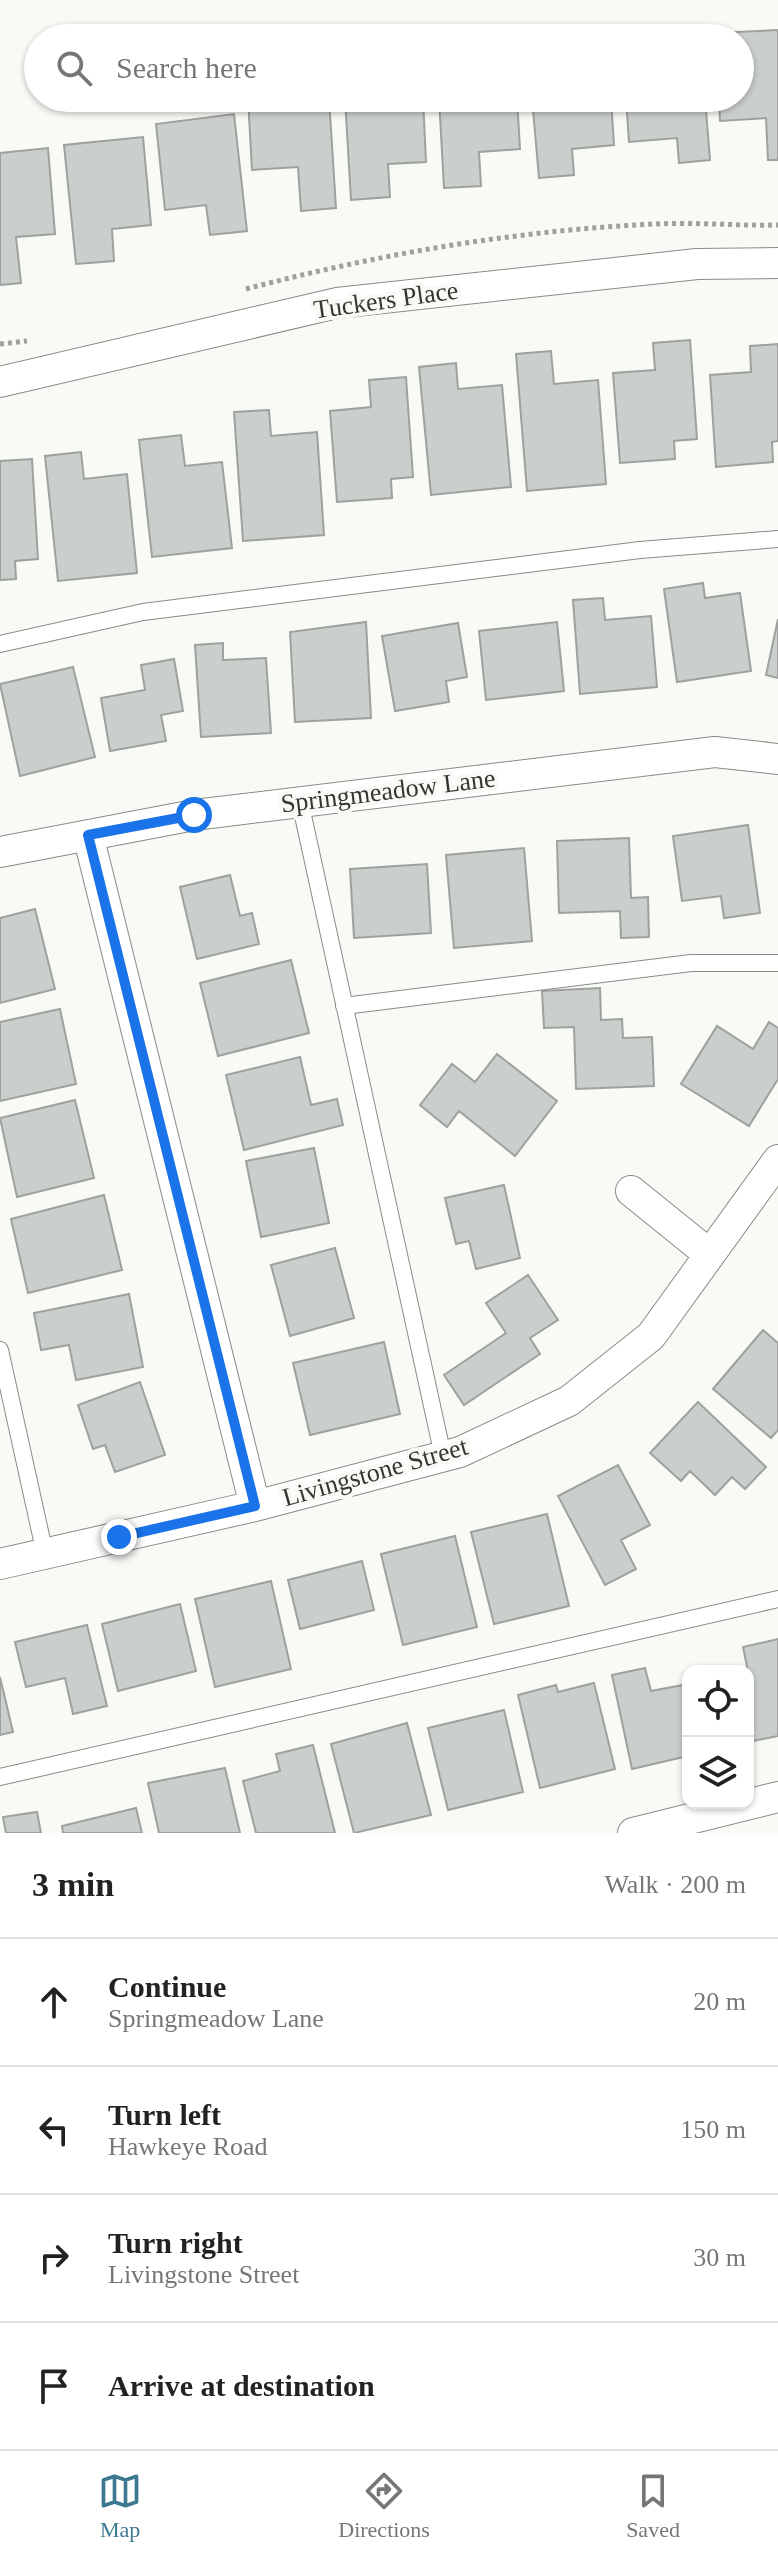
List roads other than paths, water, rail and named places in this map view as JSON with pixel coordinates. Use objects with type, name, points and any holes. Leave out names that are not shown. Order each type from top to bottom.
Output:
[{"type":"street","name":"Tuckers Place","points":[[0,382],[337,303],[697,264],[778,263]]},
{"type":"street","name":"Springmeadow Lane","points":[[0,852],[194,815],[715,752],[778,759]]},
{"type":"street","points":[[88,835],[255,1506]]},
{"type":"street","name":"Livingstone Street","points":[[0,1564],[255,1506],[443,1456],[569,1401],[651,1336],[778,1160]]},
{"type":"street","points":[[631,1191],[709,1254]]},
{"type":"street","points":[[633,1833],[778,1797]]},
{"type":"lane","points":[[0,644],[143,612],[640,550],[778,539]]},
{"type":"lane","points":[[300,802],[443,1456]]},
{"type":"lane","points":[[344,1006],[691,963],[778,963]]},
{"type":"lane","points":[[0,1350],[45,1554]]},
{"type":"lane","points":[[0,1777],[778,1599]]}]
